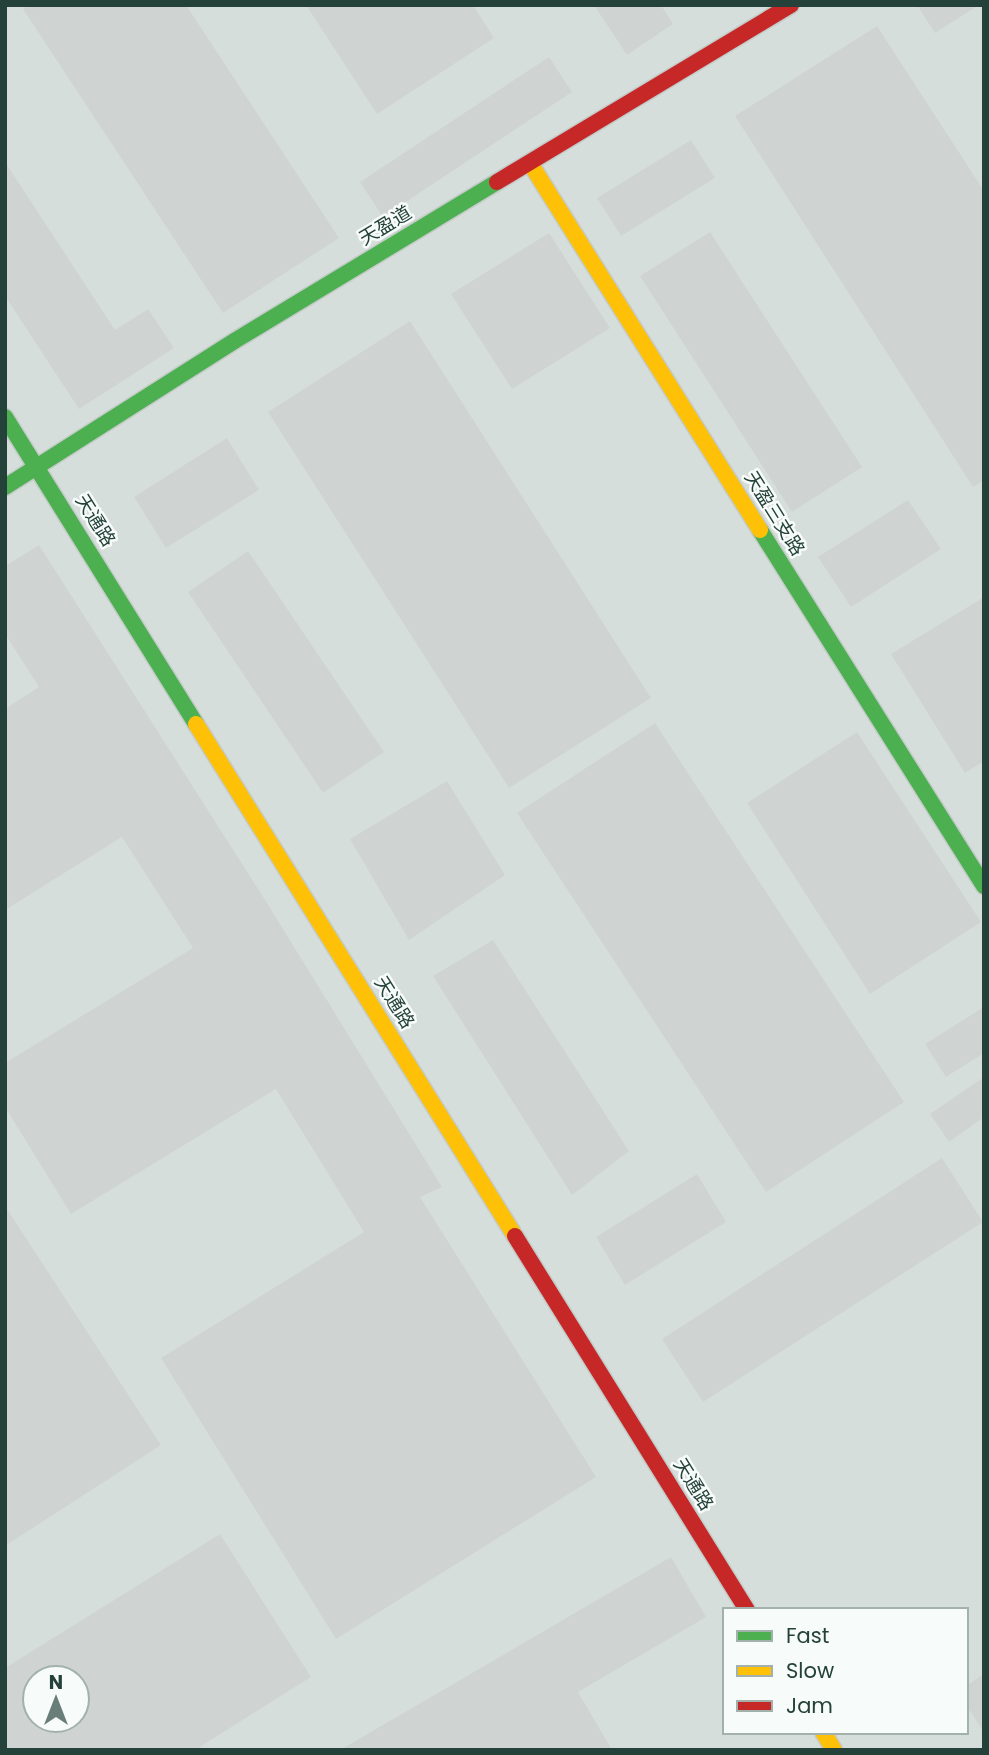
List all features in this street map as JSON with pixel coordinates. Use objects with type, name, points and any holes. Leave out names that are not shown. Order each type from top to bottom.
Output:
[{"type":"street","name":"天盈道","points":[[5,488],[236,340],[791,5]]},
{"type":"street","name":"天盈三支路","points":[[530,163],[984,886]]},
{"type":"street","name":"天通路","points":[[5,417],[746,1608]]},
{"type":"street","points":[[825,1734],[834,1750]]},
{"type":"shaded area","points":[[5,5],[984,5],[984,1750],[5,1750]]},
{"type":"building","points":[[28,5],[186,5],[339,238],[223,313],[23,9]]},
{"type":"building","points":[[306,5],[473,5],[494,38],[377,114]]},
{"type":"building","points":[[594,5],[661,5],[673,24],[627,55]]},
{"type":"building","points":[[917,5],[979,5],[935,33]]},
{"type":"building","points":[[877,26],[984,191],[984,480],[973,487],[735,116]]},
{"type":"building","points":[[549,57],[572,92],[383,217],[360,182]]},
{"type":"building","points":[[691,140],[715,178],[621,236],[597,198]]},
{"type":"building","points":[[5,162],[115,330],[148,309],[174,348],[79,409],[5,296]]},
{"type":"building","points":[[710,232],[862,467],[792,512],[640,276]]},
{"type":"building","points":[[549,233],[610,328],[512,389],[451,294]]},
{"type":"building","points":[[410,321],[651,698],[509,788],[268,412]]},
{"type":"building","points":[[227,438],[259,490],[166,548],[134,497]]},
{"type":"building","points":[[908,500],[941,549],[851,607],[818,557]]},
{"type":"building","points":[[39,545],[267,903],[442,1187],[420,1197],[596,1477],[336,1639],[161,1358],[364,1232],[276,1089],[71,1214],[5,1107],[5,1063],[193,948],[122,837],[5,910],[5,709],[39,687],[7,637],[5,638],[5,566]]},
{"type":"building","points":[[248,551],[384,752],[323,793],[188,592]]},
{"type":"building","points":[[984,597],[984,761],[965,773],[891,654]]},
{"type":"building","points":[[655,723],[904,1102],[766,1192],[517,813]]},
{"type":"building","points":[[857,732],[981,922],[870,994],[747,803]]},
{"type":"building","points":[[447,781],[505,875],[409,940],[350,839]]},
{"type":"building","points":[[493,940],[629,1151],[572,1195],[433,976]]},
{"type":"building","points":[[984,1007],[984,1053],[946,1077],[925,1044]]},
{"type":"building","points":[[984,1077],[984,1117],[949,1142],[930,1114]]},
{"type":"building","points":[[942,1158],[983,1222],[703,1402],[662,1339]]},
{"type":"building","points":[[697,1174],[726,1222],[625,1285],[596,1237]]},
{"type":"building","points":[[5,1206],[161,1445],[5,1546]]},
{"type":"building","points":[[220,1534],[311,1677],[195,1750],[5,1750],[5,1668]]},
{"type":"building","points":[[671,1557],[706,1617],[578,1692],[612,1750],[340,1750]]},
{"type":"building","points":[[984,1674],[984,1732],[968,1708],[968,1685]]},
{"type":"traffic: fast","points":[[5,487],[236,340],[497,182]]},
{"type":"traffic: fast","points":[[5,417],[196,724]]},
{"type":"traffic: fast","points":[[760,530],[984,886]]},
{"type":"traffic: slow","points":[[530,163],[760,530]]},
{"type":"traffic: slow","points":[[196,724],[515,1236]]},
{"type":"traffic: slow","points":[[824,1734],[834,1750]]},
{"type":"traffic: jam","points":[[497,182],[791,5]]},
{"type":"traffic: jam","points":[[515,1236],[746,1608]]}]
